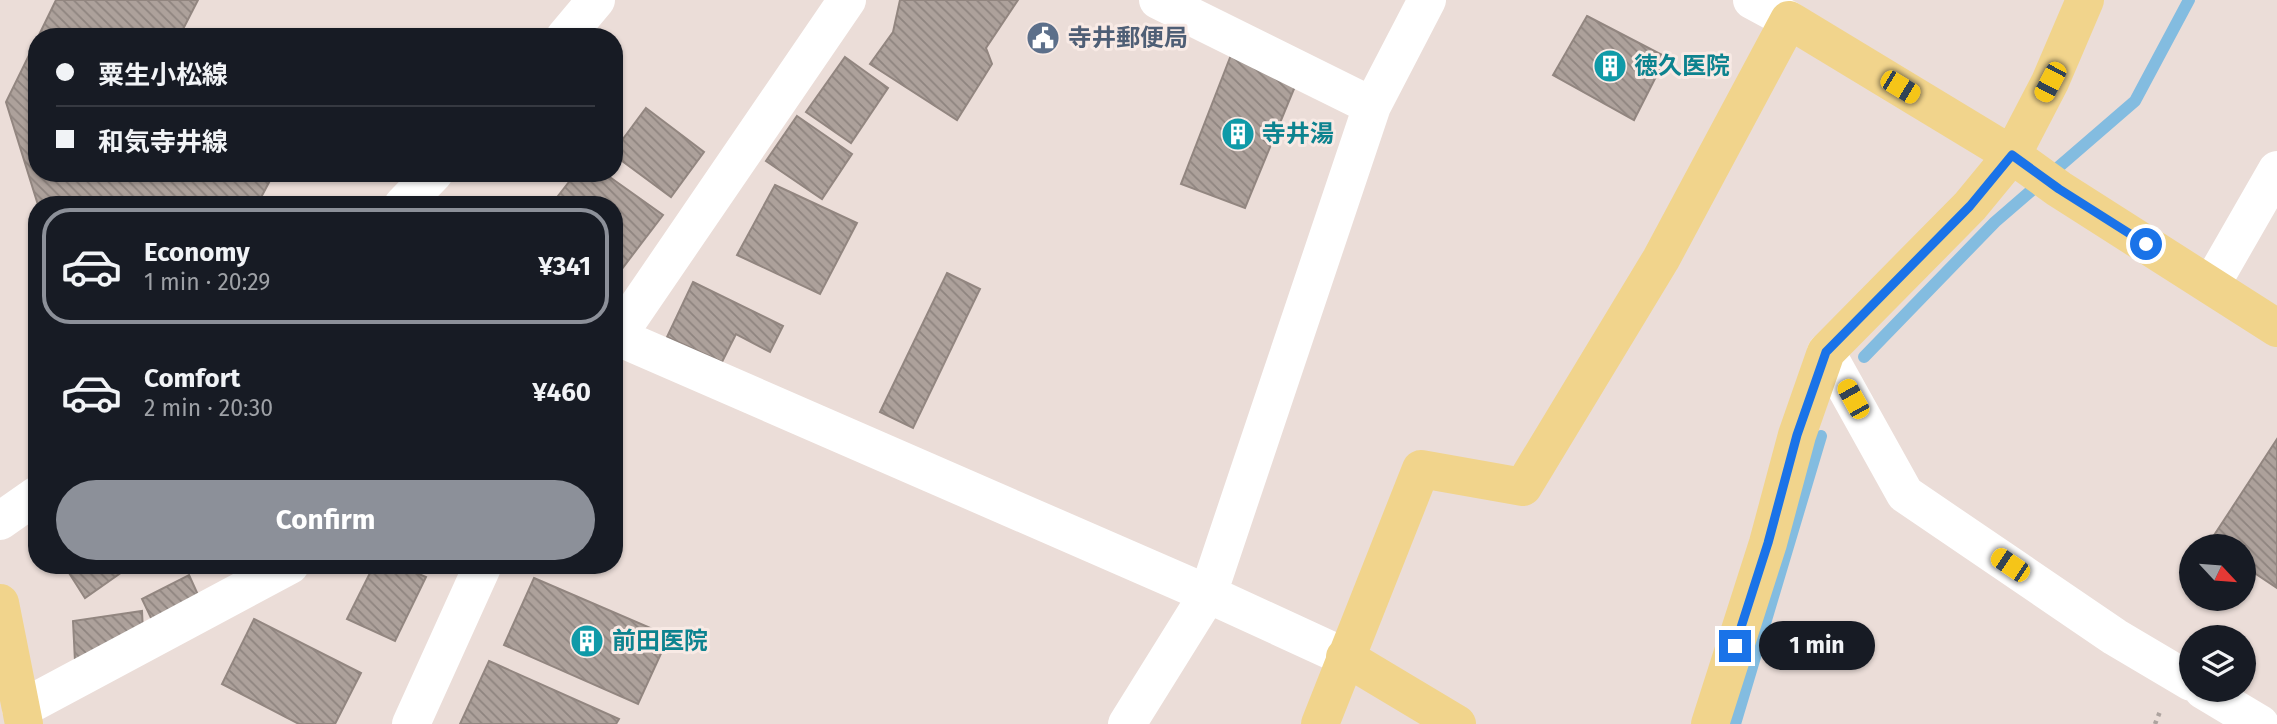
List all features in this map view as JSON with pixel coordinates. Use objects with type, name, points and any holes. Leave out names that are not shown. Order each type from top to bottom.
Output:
[{"type":"main road","points":[[2035,171],[2050,82],[2085,0]]},
{"type":"main road","points":[[1320,724],[1421,469],[1523,487],[1661,259],[1789,20],[2035,171],[2277,328]]},
{"type":"main road","points":[[1710,724],[1768,543],[1797,435],[1826,352],[1970,206],[2035,171]]},
{"type":"main road","points":[[0,603],[15,718]]},
{"type":"main road","points":[[1345,657],[1457,724]]},
{"type":"street","points":[[573,28],[596,0]]},
{"type":"street","points":[[623,329],[847,0]]},
{"type":"street","points":[[1158,0],[1372,106]]},
{"type":"street","points":[[1127,724],[1208,594],[1372,106],[1427,0]]},
{"type":"street","points":[[1752,0],[1789,20]]},
{"type":"street","points":[[2211,285],[2277,170]]},
{"type":"street","points":[[412,196],[425,182]]},
{"type":"street","points":[[623,342],[1208,594],[1345,657]]},
{"type":"street","points":[[1826,352],[1905,494],[2115,637],[2179,675]]},
{"type":"street","points":[[0,521],[28,501]]},
{"type":"street","points":[[15,718],[274,574]]},
{"type":"street","points":[[411,724],[479,574]]},
{"type":"street","points":[[2223,702],[2260,724]]},
{"type":"building","points":[[56,0],[198,0],[184,28],[42,28]]},
{"type":"building","points":[[900,0],[1018,0],[986,48],[992,64],[957,120],[870,64],[893,32]]},
{"type":"building","name":"徳久医院","points":[[1587,16],[1666,57],[1634,120],[1553,75]]},
{"type":"building","name":"寺井湯","points":[[1231,55],[1296,84],[1245,208],[1181,184]]},
{"type":"building","points":[[28,57],[28,173],[6,102]]},
{"type":"building","points":[[845,57],[888,88],[851,143],[806,112]]},
{"type":"building","points":[[646,108],[704,152],[671,197],[623,162],[623,139]]},
{"type":"building","points":[[797,116],[852,154],[822,199],[766,161]]},
{"type":"building","points":[[31,182],[269,182],[262,196],[35,196]]},
{"type":"building","points":[[569,182],[617,182],[663,215],[623,268],[623,196],[558,196]]},
{"type":"building","points":[[775,185],[857,223],[820,294],[737,255]]},
{"type":"building","points":[[947,273],[980,289],[913,428],[880,412]]},
{"type":"building","points":[[693,282],[783,326],[770,352],[736,334],[722,362],[667,337]]},
{"type":"building","points":[[2277,439],[2277,588],[2256,574],[2256,534],[2215,534]]},
{"type":"building","points":[[70,574],[119,574],[85,598]]},
{"type":"building","points":[[370,574],[419,574],[426,577],[395,641],[347,619]]},
{"type":"building","points":[[189,575],[208,617],[161,639],[142,599]]},
{"type":"building","name":"前田医院","points":[[534,578],[669,636],[638,704],[504,645]]},
{"type":"building","points":[[142,611],[144,653],[76,681],[73,621]]},
{"type":"building","points":[[254,619],[361,673],[335,724],[299,724],[222,684]]},
{"type":"building","points":[[489,661],[619,719],[616,724],[460,724]]},
{"type":"waterway","points":[[1864,357],[1995,222],[2135,101],[2189,0]]},
{"type":"waterway","points":[[1735,724],[1821,436]]},
{"type":"place","name":"寺井郵便局","points":[[1043,38]]},
{"type":"place","name":"徳久医院","points":[[1610,66]]},
{"type":"place","name":"寺井湯","points":[[1238,134]]},
{"type":"place","name":"前田医院","points":[[587,641]]},
{"type":"route","points":[[1735,646],[1768,543],[1797,435],[1826,352],[1970,206],[2012,155],[2059,189],[2146,244]]}]
